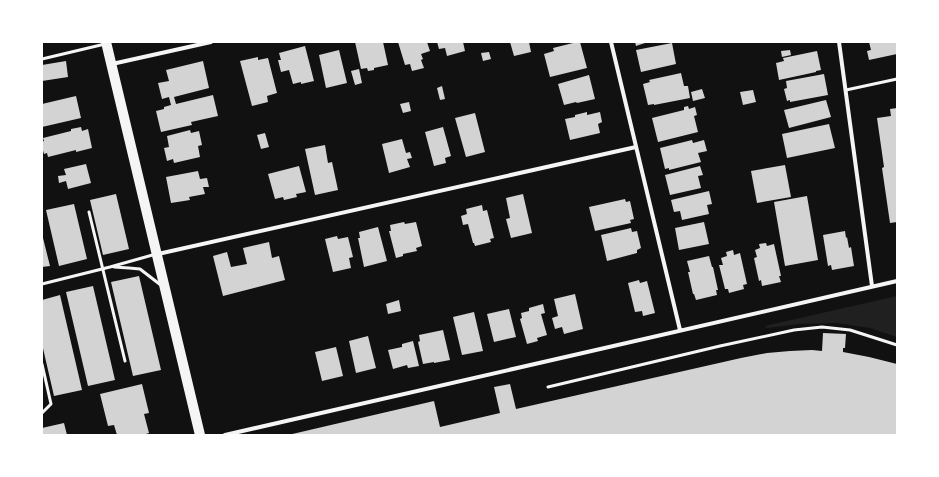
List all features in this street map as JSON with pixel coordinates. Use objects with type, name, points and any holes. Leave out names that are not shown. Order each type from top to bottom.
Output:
[{"type":"main road","points":[[107,43],[200,435]]},
{"type":"street","points":[[112,64],[211,42]]},
{"type":"street","points":[[611,42],[680,330]]},
{"type":"street","points":[[839,42],[872,286]]},
{"type":"street","points":[[157,254],[636,147]]},
{"type":"street","points":[[225,435],[897,281]]},
{"type":"lane","points":[[42,59],[107,43]]},
{"type":"lane","points":[[846,90],[897,79]]},
{"type":"lane","points":[[88,212],[125,361]]},
{"type":"lane","points":[[42,284],[157,254]]},
{"type":"lane","points":[[110,267],[140,269],[166,290]]},
{"type":"lane","points":[[548,387],[794,330],[822,327],[850,330],[897,345]]},
{"type":"lane","points":[[42,364],[52,404],[42,413]]},
{"type":"shaded area","points":[[897,296],[897,337],[870,328],[836,323],[799,324],[767,328],[765,326]]},
{"type":"building","points":[[355,42],[383,42],[388,65],[368,71],[367,68],[361,69]]},
{"type":"building","points":[[398,42],[427,42],[430,51],[421,54],[423,59],[421,60],[424,68],[412,71],[410,64],[405,65]]},
{"type":"building","points":[[437,42],[463,42],[465,51],[447,56],[445,48],[439,49]]},
{"type":"building","points":[[510,42],[529,42],[531,52],[514,56]]},
{"type":"building","points":[[580,42],[587,68],[550,77],[544,54],[554,51],[553,48]]},
{"type":"building","points":[[635,42],[648,42],[636,46]]},
{"type":"building","points":[[869,42],[896,42],[897,54],[869,60],[867,51],[871,50]]},
{"type":"building","points":[[672,43],[676,64],[641,72],[636,50]]},
{"type":"building","points":[[305,46],[314,81],[293,84],[289,70],[281,72],[278,60],[281,60],[279,53]]},
{"type":"building","points":[[339,50],[347,83],[326,88],[319,55]]},
{"type":"building","points":[[790,50],[791,55],[782,57],[781,51]]},
{"type":"building","points":[[817,51],[821,70],[779,80],[776,63],[784,61],[783,58]]},
{"type":"building","points":[[489,52],[491,59],[483,61],[481,53]]},
{"type":"building","points":[[258,57],[258,60],[268,58],[277,93],[267,96],[268,102],[252,106],[240,61]]},
{"type":"building","points":[[66,61],[68,77],[42,81],[42,65]]},
{"type":"building","points":[[203,61],[209,88],[174,97],[176,104],[213,95],[218,116],[191,122],[192,125],[161,132],[156,111],[171,105],[169,97],[162,99],[158,83],[169,81],[166,70]]},
{"type":"building","points":[[359,69],[362,83],[355,85],[351,71]]},
{"type":"building","points":[[681,73],[684,86],[688,86],[690,98],[648,105],[643,84],[650,82],[649,80]]},
{"type":"building","points":[[824,74],[828,95],[790,102],[790,100],[787,101],[784,89],[787,88],[786,81]]},
{"type":"building","points":[[589,75],[595,99],[564,105],[558,84]]},
{"type":"building","points":[[442,86],[445,99],[440,100],[437,88]]},
{"type":"building","points":[[702,89],[705,98],[693,101],[691,92]]},
{"type":"building","points":[[753,90],[756,102],[743,105],[740,92]]},
{"type":"building","points":[[76,96],[81,118],[42,127],[42,104]]},
{"type":"building","points":[[826,100],[831,117],[789,128],[784,110]]},
{"type":"building","points":[[409,102],[411,111],[403,113],[400,104]]},
{"type":"building","points":[[688,106],[689,109],[695,107],[697,115],[694,116],[698,132],[658,142],[652,118],[684,110],[684,107]]},
{"type":"building","points":[[897,108],[897,222],[890,223],[877,118],[891,116],[890,109]]},
{"type":"building","points":[[587,112],[587,115],[600,112],[602,122],[598,124],[600,133],[570,140],[565,119]]},
{"type":"building","points":[[475,113],[485,152],[466,157],[455,118]]},
{"type":"building","points":[[829,124],[835,148],[787,158],[782,134]]},
{"type":"building","points":[[81,127],[82,131],[88,129],[92,148],[76,152],[76,150],[48,157],[47,153],[44,154],[42,147],[42,142],[44,141],[43,138]]},
{"type":"building","points":[[443,127],[451,156],[445,158],[446,163],[434,166],[425,132]]},
{"type":"building","points":[[190,130],[191,133],[199,131],[202,145],[198,146],[200,157],[174,163],[173,159],[167,161],[164,148],[169,147],[167,136]]},
{"type":"building","points":[[265,133],[269,147],[261,149],[257,135]]},
{"type":"building","points":[[402,139],[406,153],[410,152],[412,158],[407,159],[410,167],[389,173],[382,144]]},
{"type":"building","points":[[692,140],[693,143],[704,140],[707,151],[698,153],[701,162],[669,170],[669,168],[665,169],[660,148]]},
{"type":"building","points":[[325,145],[328,163],[332,162],[338,190],[315,195],[305,149]]},
{"type":"building","points":[[86,164],[91,183],[68,189],[66,181],[59,183],[58,176],[66,175],[64,169]]},
{"type":"building","points":[[785,165],[791,197],[757,203],[751,171]]},
{"type":"building","points":[[299,166],[306,192],[296,194],[297,197],[284,200],[283,197],[275,199],[268,174]]},
{"type":"building","points":[[700,166],[703,175],[698,176],[701,188],[670,195],[665,175]]},
{"type":"building","points":[[198,171],[200,179],[207,178],[209,187],[203,187],[205,194],[189,197],[190,200],[171,203],[166,177]]},
{"type":"building","points":[[709,191],[712,204],[707,205],[709,214],[682,220],[680,211],[674,212],[671,200]]},
{"type":"building","points":[[116,194],[129,249],[103,255],[90,200]]},
{"type":"building","points":[[523,194],[532,233],[511,238],[506,219],[510,218],[506,198]]},
{"type":"building","points":[[807,196],[818,260],[785,266],[774,202]]},
{"type":"building","points":[[625,199],[626,202],[630,201],[634,219],[630,220],[631,223],[595,231],[589,207]]},
{"type":"building","points":[[74,204],[87,259],[59,266],[46,210]]},
{"type":"building","points":[[482,205],[483,211],[487,210],[494,238],[490,239],[491,242],[475,246],[468,224],[463,225],[461,216],[467,214],[466,209]]},
{"type":"building","points":[[404,222],[405,224],[416,222],[422,246],[416,248],[417,251],[403,254],[403,256],[396,258],[389,231],[391,231],[390,225]]},
{"type":"building","points":[[704,222],[709,244],[679,250],[675,228]]},
{"type":"building","points":[[378,227],[387,261],[364,267],[358,238],[360,238],[359,232]]},
{"type":"building","points":[[631,228],[632,232],[637,231],[641,248],[637,250],[637,253],[607,261],[601,235]]},
{"type":"building","points":[[845,231],[849,248],[851,247],[854,266],[832,270],[831,265],[828,266],[823,235]]},
{"type":"building","points":[[42,234],[50,266],[42,267]]},
{"type":"building","points":[[337,236],[338,239],[348,237],[353,257],[349,258],[351,268],[333,272],[325,239]]},
{"type":"building","points":[[269,242],[272,258],[279,256],[285,280],[223,296],[213,256],[227,252],[231,267],[247,264],[243,248]]},
{"type":"building","points":[[766,243],[767,246],[774,244],[781,282],[762,286],[761,280],[759,281],[754,258],[757,257],[755,250],[760,248],[759,244]]},
{"type":"building","points":[[733,250],[734,255],[740,253],[747,284],[743,285],[744,289],[729,293],[728,289],[725,289],[719,265],[723,265],[721,258],[727,256],[726,252]]},
{"type":"building","points":[[709,256],[718,290],[716,290],[717,295],[696,300],[693,294],[687,261]]},
{"type":"building","points":[[139,276],[161,370],[133,376],[111,282]]},
{"type":"building","points":[[639,280],[640,283],[647,281],[655,313],[643,316],[642,311],[635,312],[628,283]]},
{"type":"building","points":[[93,286],[115,380],[88,386],[66,292]]},
{"type":"building","points":[[575,294],[583,329],[564,334],[562,327],[555,329],[552,318],[558,316],[554,299]]},
{"type":"building","points":[[60,295],[82,390],[54,396],[42,344],[42,300]]},
{"type":"building","points":[[399,300],[401,311],[388,314],[386,304]]},
{"type":"building","points":[[543,304],[545,313],[541,314],[547,335],[537,338],[538,341],[527,344],[520,319],[522,318],[521,313],[529,311],[529,308]]},
{"type":"building","points":[[509,309],[516,337],[494,342],[487,314]]},
{"type":"building","points":[[474,312],[483,351],[462,355],[453,317]]},
{"type":"building","points":[[443,330],[450,360],[423,364],[418,342],[420,341],[419,335]]},
{"type":"building","points":[[823,333],[846,334],[845,348],[843,348],[843,352],[897,364],[897,435],[288,435],[434,401],[440,427],[500,413],[494,387],[510,384],[516,409],[767,353],[812,350],[822,351]]},
{"type":"building","points":[[368,336],[376,368],[356,373],[349,341]]},
{"type":"building","points":[[413,341],[419,366],[408,368],[407,365],[393,369],[388,350],[402,347],[402,344]]},
{"type":"building","points":[[336,347],[343,376],[322,381],[315,352]]},
{"type":"building","points":[[142,384],[149,413],[144,414],[149,433],[143,435],[117,435],[114,425],[108,426],[100,394]]},
{"type":"building","points":[[64,423],[67,435],[42,435],[42,428]]}]
